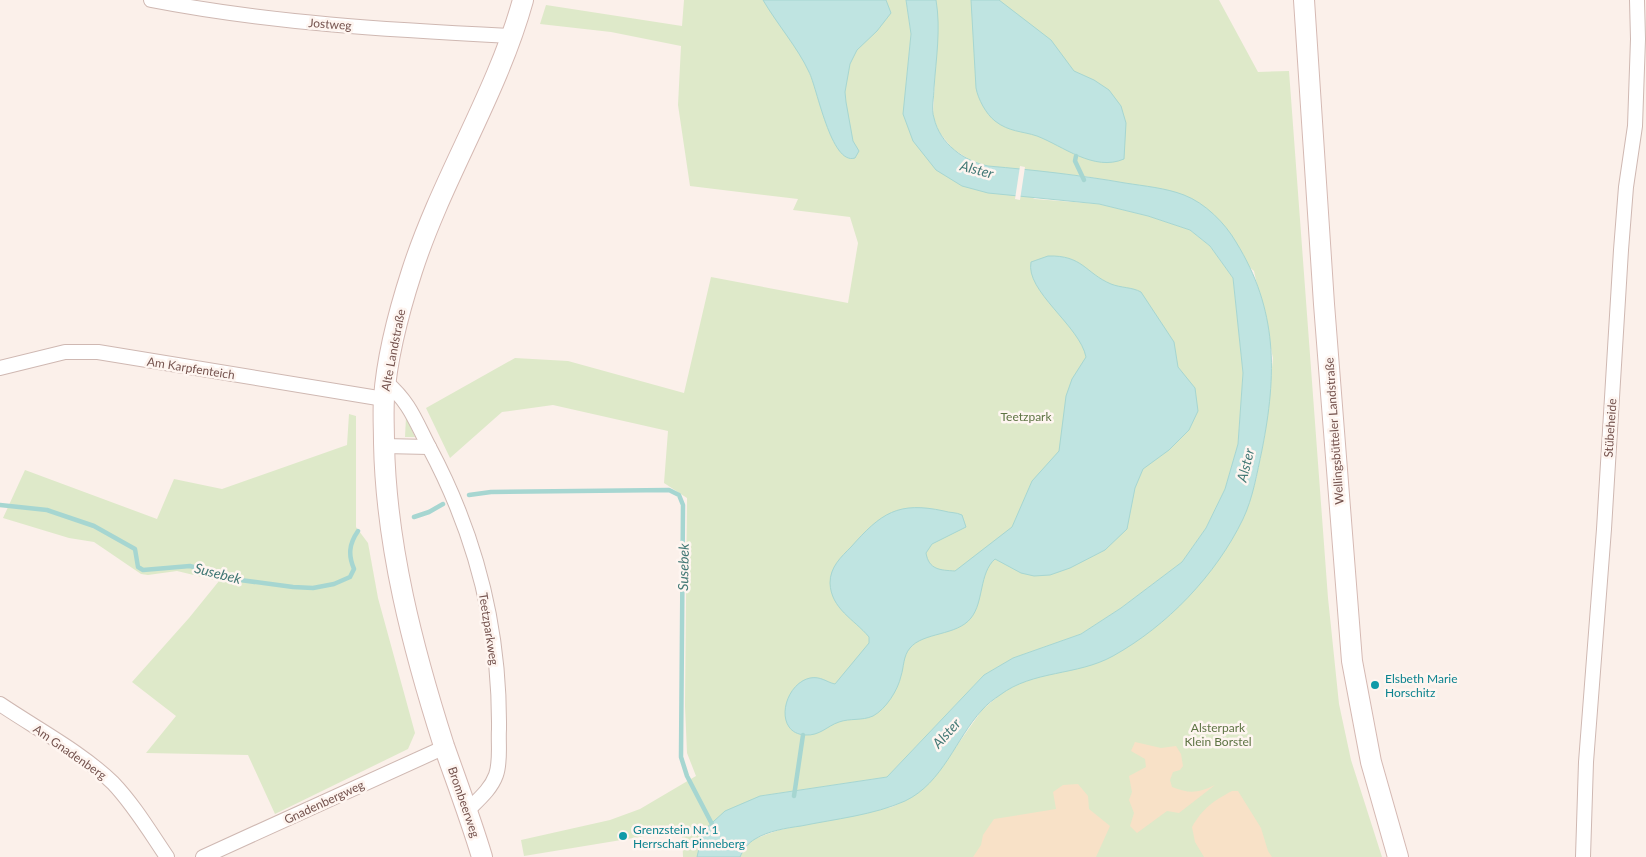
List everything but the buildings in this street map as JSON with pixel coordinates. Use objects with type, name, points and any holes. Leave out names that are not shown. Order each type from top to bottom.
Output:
[{"type":"main road","name":"Alte Landstraße","points":[[445,747],[410,624],[392,538],[386,500],[384,446],[385,391],[398,319],[420,247],[511,36],[522,0]]},
{"type":"main road","name":"Wellingsbütteler Landstraße","points":[[1304,0],[1324,304],[1352,661],[1371,762],[1398,857]]},
{"type":"main road","name":"Brombeerweg","points":[[445,747],[468,810],[482,857]]},
{"type":"street","name":"Jostweg","points":[[150,0],[200,10],[279,20],[511,36]]},
{"type":"street","name":"Stübeheide","points":[[1583,857],[1586,762],[1604,529],[1621,250],[1635,126],[1638,39],[1637,0]]},
{"type":"street","name":"Am Karpfenteich","points":[[0,368],[65,352],[98,352],[385,391]]},
{"type":"street","name":"Teetzparkweg","points":[[385,391],[407,403],[429,447],[460,511],[474,553],[485,596],[497,682],[499,718],[496,774],[484,795],[468,810]]},
{"type":"street","points":[[384,446],[429,447]]},
{"type":"street","name":"Am Gnadenberg","points":[[0,704],[72,751],[112,782],[126,798],[167,857]]},
{"type":"street","name":"Gnadenbergweg","points":[[203,857],[445,747]]},
{"type":"green space","name":"Teetzpark","points":[[684,0],[906,0],[911,34],[906,83],[913,141],[1035,199],[1099,204],[1148,216],[1190,230],[1210,246],[1233,278],[1243,373],[1238,444],[1225,489],[1206,528],[1182,562],[1121,608],[1081,634],[1013,658],[984,675],[887,777],[760,796],[754,839],[779,830],[892,807],[910,798],[939,771],[982,710],[1003,692],[1026,680],[1047,675],[1139,639],[1170,615],[1203,579],[1225,550],[1244,517],[1256,480],[1265,435],[1273,358],[1254,271],[1159,189],[1084,176],[975,163],[953,149],[939,132],[933,116],[937,37],[936,0],[1219,0],[1258,72],[1289,71],[1328,598],[1339,704],[1351,760],[1382,857],[683,857],[682,830],[524,856],[521,840],[610,820],[640,809],[696,776],[687,753],[685,706],[687,498],[664,483],[668,431],[553,405],[502,412],[450,458],[426,408],[515,358],[568,361],[684,393],[711,277],[848,303],[858,243],[850,217],[793,210],[798,199],[690,186],[678,105],[681,46],[611,32],[540,24],[546,5],[682,26]]},
{"type":"green space","points":[[349,414],[356,416],[356,527],[368,543],[378,598],[415,733],[408,749],[275,814],[248,755],[146,753],[176,716],[132,682],[219,581],[177,571],[148,575],[141,574],[94,542],[69,538],[3,518],[25,470],[157,519],[174,479],[222,489],[347,445]]},
{"type":"green space","points":[[406,417],[415,437],[405,437]]},
{"type":"sand","points":[[1135,742],[1161,748],[1176,746],[1181,754],[1183,766],[1180,770],[1173,772],[1170,780],[1172,787],[1194,792],[1215,785],[1179,813],[1167,811],[1137,833],[1130,826],[1134,813],[1129,800],[1132,792],[1129,776],[1146,767],[1145,759],[1131,751]]},
{"type":"sand","points":[[1078,784],[1088,796],[1089,809],[1110,826],[1096,857],[973,857],[981,845],[983,835],[994,819],[1056,809],[1053,792],[1063,785]]},
{"type":"sand","points":[[1232,791],[1238,791],[1261,828],[1268,851],[1272,857],[1204,857],[1195,842],[1192,827],[1209,806]]},
{"type":"water","points":[[763,0],[886,0],[891,13],[877,31],[857,50],[850,64],[845,92],[853,141],[859,151],[855,158],[846,157],[832,138],[809,72]]},
{"type":"water","name":"Alster","points":[[906,0],[936,0],[938,33],[933,114],[942,136],[954,150],[970,160],[988,166],[1091,178],[1177,193],[1207,208],[1231,235],[1250,267],[1260,292],[1267,318],[1270,343],[1271,369],[1267,422],[1254,485],[1243,519],[1232,540],[1204,579],[1171,614],[1133,644],[1113,656],[1085,667],[1027,681],[995,698],[973,721],[939,772],[918,793],[905,801],[880,810],[766,834],[750,843],[740,857],[697,857],[703,831],[725,811],[760,796],[887,777],[984,675],[1013,658],[1081,634],[1121,608],[1182,562],[1206,528],[1225,489],[1238,444],[1243,373],[1233,278],[1210,246],[1190,230],[1148,216],[1099,204],[988,193],[962,186],[936,170],[913,141],[903,114],[911,34]]},
{"type":"water","points":[[971,0],[999,0],[1051,40],[1074,71],[1094,80],[1109,90],[1121,106],[1126,123],[1124,159],[1113,162],[1090,160],[1037,136],[1000,125],[992,118],[983,106],[976,88]]},
{"type":"water","points":[[1048,256],[1069,258],[1102,280],[1141,292],[1174,342],[1178,367],[1195,388],[1198,411],[1189,430],[1169,450],[1143,469],[1135,488],[1127,529],[1105,550],[1070,568],[1050,575],[1034,576],[1021,573],[995,559],[986,572],[978,604],[971,618],[957,628],[923,639],[910,648],[905,658],[897,687],[891,699],[878,713],[869,718],[839,722],[815,734],[805,735],[795,732],[788,726],[785,718],[785,708],[793,689],[801,682],[810,678],[820,678],[835,684],[869,643],[869,637],[844,613],[834,600],[830,583],[830,577],[837,563],[862,535],[881,518],[891,512],[902,509],[928,508],[962,515],[966,527],[932,544],[926,553],[927,559],[936,568],[955,571],[1012,527],[1032,481],[1059,451],[1066,396],[1072,379],[1086,357],[1082,345],[1044,297],[1031,273],[1031,262]]},
{"type":"pier","points":[[1020,166],[1025,167],[1020,200],[1015,199]]},
{"type":"waterway","points":[[1076,156],[1075,161],[1084,180]]},
{"type":"waterway","name":"Susebek","points":[[469,495],[491,492],[669,490],[679,495],[683,505],[681,757],[687,776],[713,826]]},
{"type":"waterway","name":"Susebek","points":[[414,517],[429,512],[443,504]]},
{"type":"waterway","name":"Susebek","points":[[0,505],[47,510],[94,526],[135,549],[138,567],[143,570],[190,566],[240,580],[293,587],[313,588],[334,584],[350,577],[354,569],[350,550],[358,531]]},
{"type":"waterway","points":[[794,796],[803,735]]},
{"type":"place","name":"Elsbeth Marie Horschitz","points":[[1375,685]]},
{"type":"place","name":"Grenzstein Nr. 1 Herrschaft Pinneberg","points":[[623,836]]},
{"type":"park label","name":"Alsterpark Klein Borstel","points":[[1218,734]]}]
